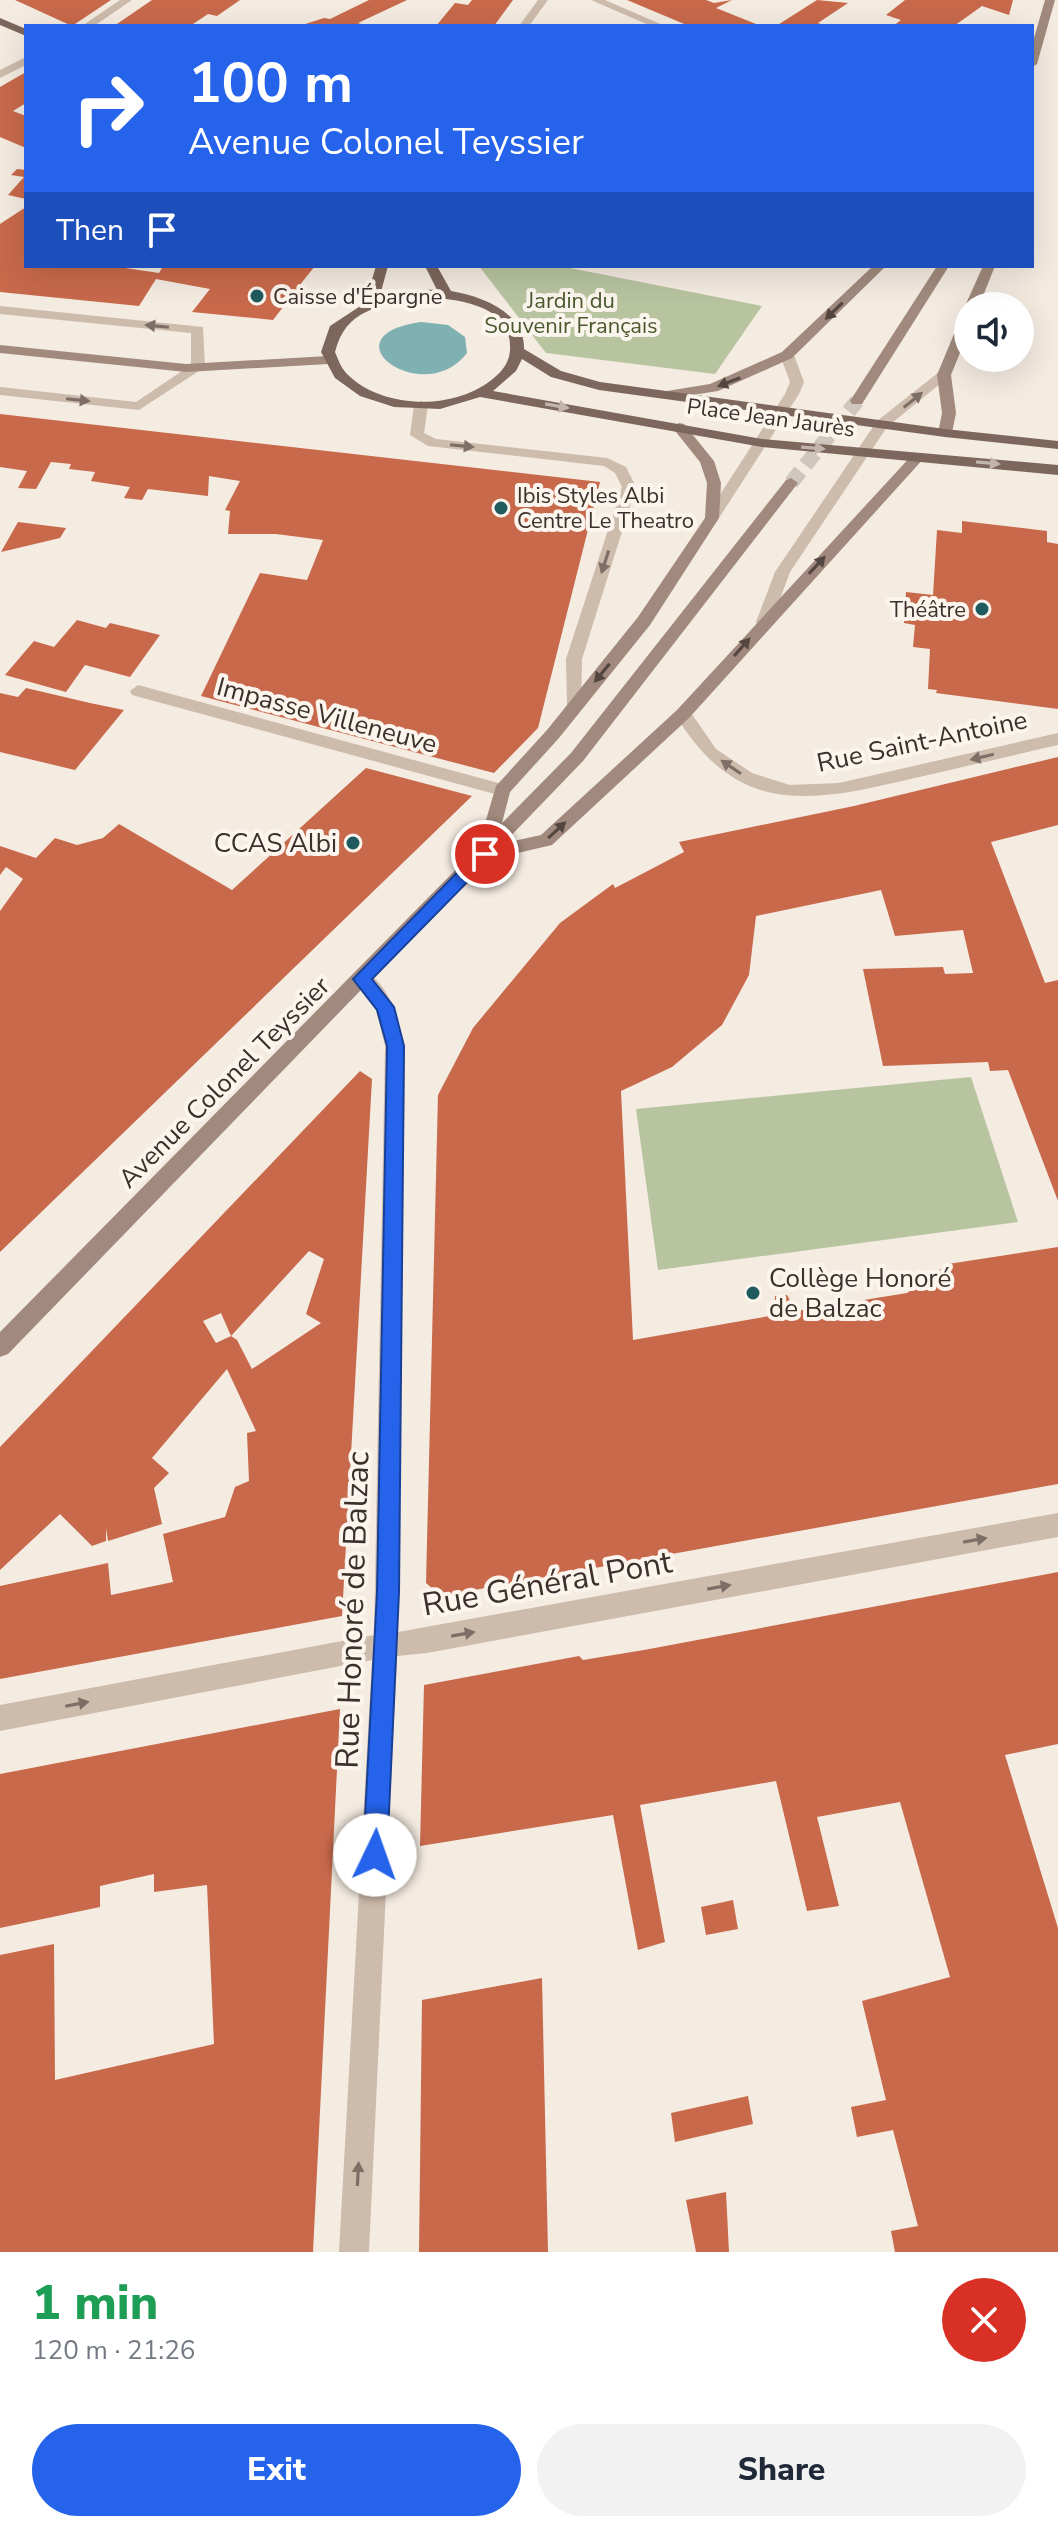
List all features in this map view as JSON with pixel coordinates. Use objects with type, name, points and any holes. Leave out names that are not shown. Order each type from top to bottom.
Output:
[{"type":"main road","points":[[1034,57],[1050,0]]},
{"type":"main road","points":[[0,21],[24,32]]},
{"type":"main road","points":[[371,303],[381,268]]},
{"type":"main road","points":[[432,268],[446,294]]},
{"type":"main road","points":[[667,395],[713,388],[787,355],[878,268]]},
{"type":"main road","points":[[857,401],[942,268]]},
{"type":"main road","points":[[978,292],[988,268]]},
{"type":"main road","points":[[0,349],[198,367],[328,360],[328,341],[339,323],[371,303],[415,293],[446,294],[471,299],[492,308],[508,320],[517,335],[518,351]]},
{"type":"main road","name":"Place Jean Jaurès","points":[[328,360],[338,378],[359,392],[388,402],[421,405],[453,401],[480,393],[501,380],[514,366],[518,351],[556,374],[599,386],[945,433],[1058,445]]},
{"type":"main road","points":[[945,433],[949,413],[944,375],[954,351]]},
{"type":"main road","name":"Place Jean Jaurès","points":[[480,393],[762,443],[1058,470]]},
{"type":"main road","points":[[679,427],[707,461],[714,483],[712,518],[644,621],[502,790],[485,854],[546,840],[683,714],[918,457]]},
{"type":"main road","name":"Avenue Colonel Teyssier","points":[[0,1347],[577,757],[791,483]]},
{"type":"street","points":[[90,24],[127,0]]},
{"type":"street","points":[[525,24],[543,0]]},
{"type":"street","points":[[596,0],[655,24]]},
{"type":"street","points":[[0,75],[24,61]]},
{"type":"street","points":[[0,310],[198,330],[198,367],[139,406],[0,391]]},
{"type":"street","points":[[712,518],[783,410],[797,382],[787,355]]},
{"type":"street","points":[[764,622],[783,572],[882,424],[944,375]]},
{"type":"street","points":[[421,405],[417,435],[433,443],[607,462],[621,470],[629,487],[574,659],[575,706]]},
{"type":"street","name":"Impasse Villeneuve","points":[[138,691],[502,790]]},
{"type":"street","name":"Rue Saint-Antoine","points":[[683,714],[710,753],[746,777],[790,791],[839,789],[1058,739]]},
{"type":"street","name":"Rue Honoré de Balzac","points":[[354,2252],[386,1645],[395,1046],[385,1007],[362,979]]},
{"type":"street","name":"Rue Général Pont","points":[[0,1718],[386,1645],[427,1641],[1058,1525]]},
{"type":"green space","name":"Jardin du Souvenir Français","points":[[481,268],[570,268],[762,306],[715,374],[546,353]]},
{"type":"green space","points":[[971,1077],[1018,1222],[658,1270],[636,1109]]},
{"type":"water","points":[[421,322],[448,325],[465,337],[467,353],[449,369],[428,374],[407,372],[391,364],[381,353],[380,341],[393,330]]},
{"type":"building","points":[[15,0],[111,0],[75,24],[68,24]]},
{"type":"building","points":[[152,0],[240,0],[217,16],[208,14],[193,24],[117,24]]},
{"type":"building","points":[[369,0],[407,0],[358,23],[361,24],[305,24],[330,19]]},
{"type":"building","points":[[472,0],[513,0],[495,24],[438,24],[455,3],[468,5]]},
{"type":"building","points":[[627,0],[706,0],[714,3],[732,0],[716,8],[756,24],[684,24]]},
{"type":"building","points":[[817,0],[848,3],[818,23],[821,24],[779,24]]},
{"type":"building","points":[[905,0],[1013,0],[1009,15],[982,6],[957,24],[896,24],[901,20],[886,15]]},
{"type":"building","points":[[24,73],[24,104],[13,111],[24,115],[24,147],[0,137],[0,87]]},
{"type":"building","points":[[17,169],[24,170],[24,177],[11,175]]},
{"type":"building","points":[[24,177],[24,199],[8,195]]},
{"type":"building","points":[[24,208],[24,268],[125,268],[159,273],[162,268],[313,268],[299,286],[303,287],[300,290],[312,292],[305,302],[287,302],[273,320],[192,312],[210,289],[156,279],[139,306],[0,292],[0,224]]},
{"type":"building","points":[[0,414],[600,482],[538,728],[494,773],[201,696],[260,573],[307,580],[323,540],[276,534],[228,534],[230,511],[225,510],[240,481],[209,476],[208,496],[148,489],[142,500],[124,498],[130,487],[91,481],[95,472],[69,469],[71,464],[51,462],[36,489],[18,488],[27,471],[0,467]]},
{"type":"building","name":"Théâtre","points":[[962,521],[1047,531],[1047,542],[1058,544],[1058,709],[936,693],[937,690],[928,689],[930,649],[913,647],[915,625],[904,623],[906,592],[933,595],[937,530],[962,533]]},
{"type":"building","points":[[18,522],[66,528],[60,538],[1,552]]},
{"type":"building","points":[[77,620],[106,628],[110,623],[160,635],[130,677],[85,665],[66,692],[5,675],[34,641],[54,647]]},
{"type":"building","points":[[26,688],[124,710],[75,770],[0,752],[0,693],[18,697]]},
{"type":"building","name":"Collège Honoré de Balzac","points":[[1058,757],[1058,825],[991,842],[1045,983],[1058,980],[1058,1201],[1008,1070],[990,1071],[988,1062],[883,1066],[863,969],[943,967],[945,974],[973,973],[963,930],[895,936],[881,890],[756,916],[749,975],[722,1025],[672,1067],[621,1091],[633,1340],[775,1315],[775,1296],[787,1295],[796,1311],[907,1293],[948,1264],[1058,1247],[1058,1484],[441,1596],[426,1583],[438,1095],[473,1028],[560,923],[613,884],[615,888],[684,852],[679,842],[854,806]]},
{"type":"building","points":[[366,768],[472,796],[0,1252],[0,911],[23,879],[6,867],[0,875],[0,846],[36,858],[55,838],[77,845],[103,838],[119,824],[232,890]]},
{"type":"building","points":[[360,1071],[372,1079],[342,1616],[0,1679],[0,1586],[108,1563],[111,1595],[173,1582],[163,1534],[225,1517],[235,1487],[249,1481],[247,1433],[256,1431],[227,1369],[152,1458],[169,1473],[154,1488],[162,1524],[108,1541],[106,1528],[106,1541],[92,1546],[60,1514],[0,1570],[0,1447]],"holes":[[[309,1251],[324,1259],[306,1314],[321,1323],[252,1369],[237,1340],[231,1336]],[[221,1313],[231,1336],[216,1343],[203,1321]]]},
{"type":"building","points":[[1058,1572],[1058,1744],[1005,1755],[1058,1928],[1058,2252],[895,2252],[891,2231],[918,2226],[893,2130],[857,2137],[851,2107],[886,2100],[862,2001],[950,1977],[900,1802],[817,1817],[839,1906],[807,1911],[776,1781],[640,1805],[665,1942],[638,1950],[613,1815],[420,1846],[424,1685],[579,1656],[583,1660],[644,1650]]},
{"type":"building","points":[[340,1709],[313,2252],[0,2252],[0,1955],[54,1944],[55,2080],[214,2044],[207,1885],[154,1892],[154,1874],[100,1886],[100,1907],[0,1928],[0,1774]]},
{"type":"building","points":[[733,1900],[738,1929],[706,1935],[701,1907]]},
{"type":"building","points":[[542,1978],[548,2252],[419,2252],[422,2000]]},
{"type":"building","points":[[748,2096],[753,2124],[675,2142],[671,2113]]},
{"type":"building","points":[[726,2192],[729,2252],[696,2252],[686,2200]]},
{"type":"tunnel","points":[[791,483],[857,401]]},
{"type":"place","name":"Caisse d'Épargne","points":[[257,296]]},
{"type":"place","name":"Ibis Styles Albi Centre Le Theatro","points":[[501,508]]},
{"type":"place","name":"Théâtre","points":[[982,609]]},
{"type":"place","name":"CCAS Albi","points":[[353,843]]},
{"type":"place","name":"Collège Honoré de Balzac","points":[[753,1293]]},
{"type":"route","points":[[375,1855],[388,1592],[395,1046],[385,1007],[362,979],[485,854]]}]
